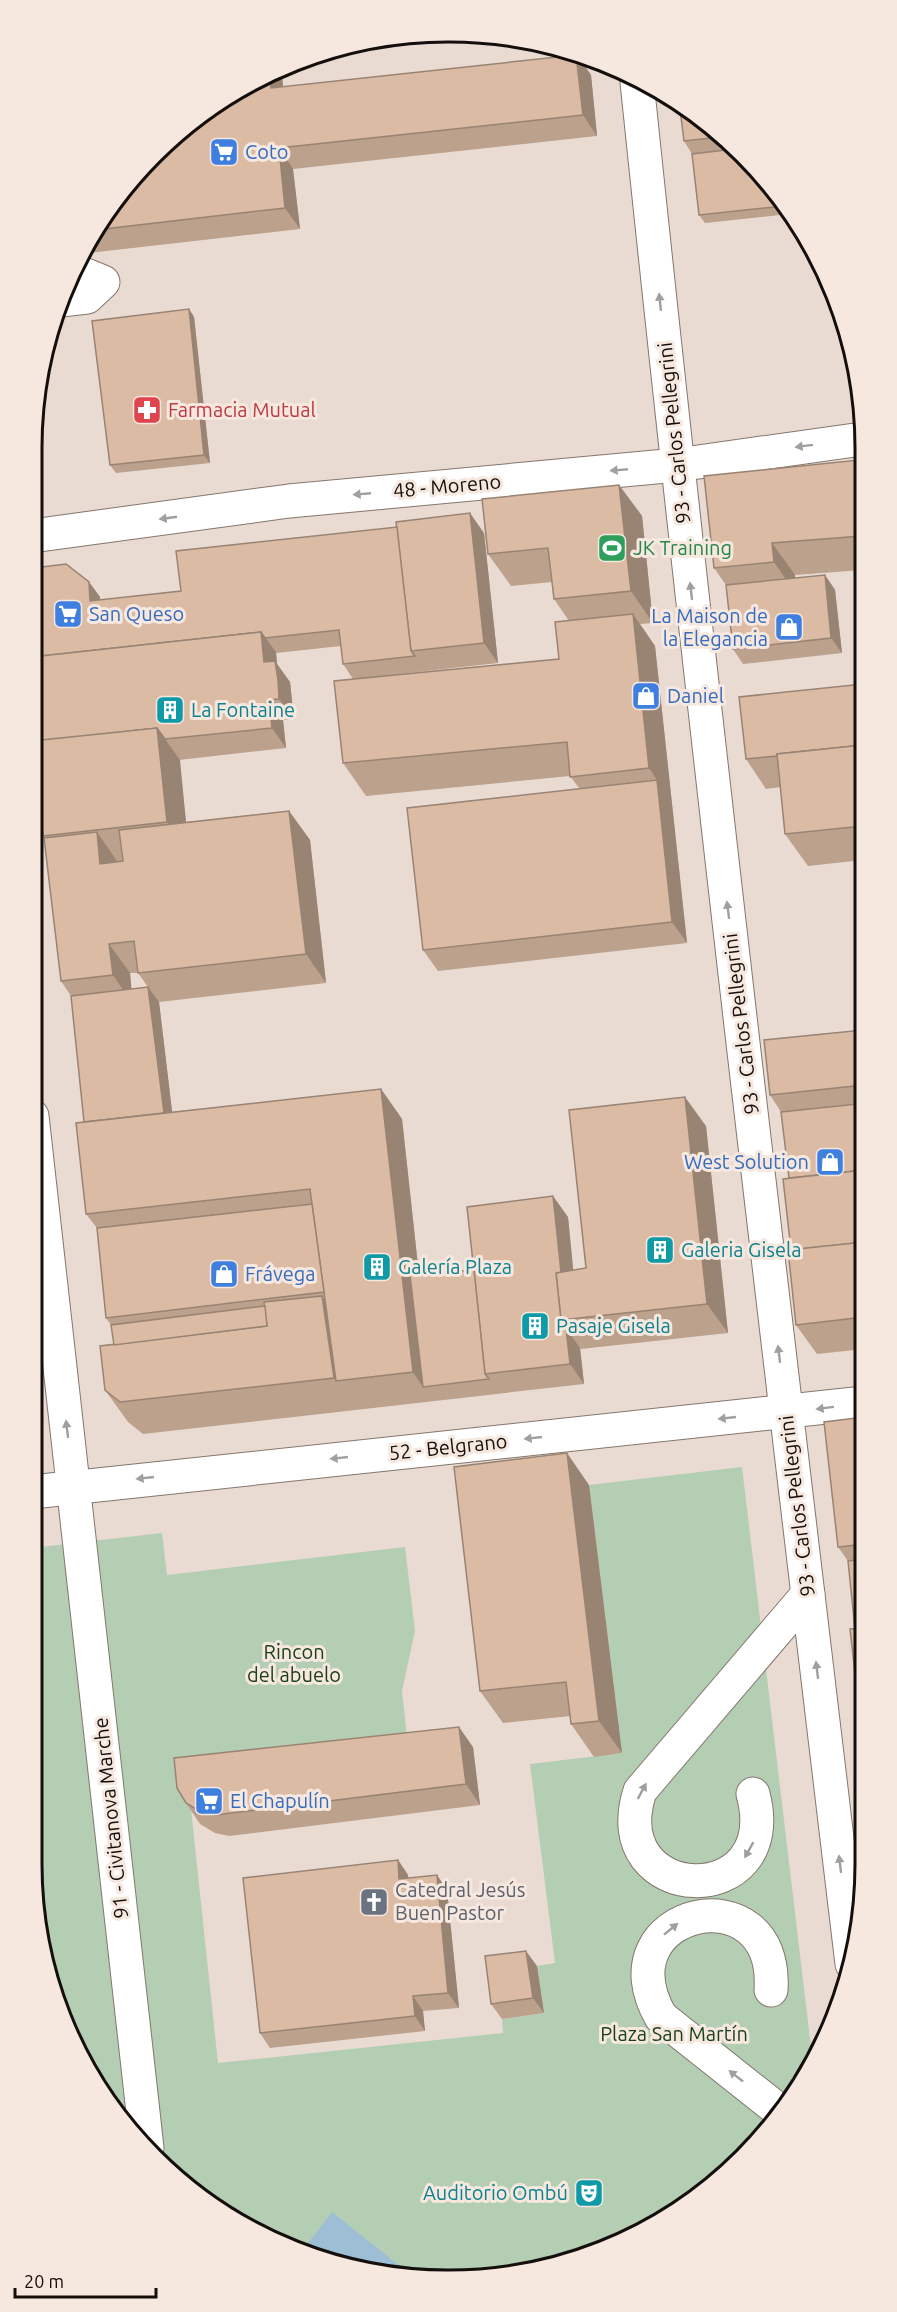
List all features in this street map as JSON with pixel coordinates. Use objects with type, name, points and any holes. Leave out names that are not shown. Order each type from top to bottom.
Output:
[{"type":"street","name":"93 - Carlos Pellegrini","points":[[638,89],[677,465],[785,1412],[849,1935]]},
{"type":"street","points":[[71,299],[87,297],[103,282],[82,273]]},
{"type":"street","name":"48 - Moreno","points":[[42,535],[289,501],[677,465],[855,440]]},
{"type":"street","name":"91 - Civitanova Marche","points":[[42,1202],[146,2135]]},
{"type":"street","name":"52 - Belgrano","points":[[42,1491],[855,1404]]},
{"type":"street","points":[[753,1794],[758,1814],[757,1835],[748,1855],[734,1871],[714,1880],[693,1883],[672,1878],[654,1867],[641,1850],[634,1830],[634,1810],[640,1791],[808,1594]]},
{"type":"street","points":[[771,1990],[772,1970],[767,1951],[756,1934],[739,1921],[718,1914],[697,1915],[677,1923],[661,1937],[650,1956],[647,1977],[650,1998],[661,2017],[774,2107]]},
{"type":"green space","name":"Plaza San Martín","points":[[742,1467],[811,2047],[801,2067],[771,2111],[754,2132],[717,2169],[652,2216],[604,2239],[528,2262],[502,2267],[448,2270],[395,2267],[369,2262],[293,2239],[245,2216],[201,2186],[161,2151],[126,2111],[96,2067],[73,2019],[56,1969],[45,1917],[43,1890],[42,1547],[162,1533],[167,1575],[405,1547],[415,1631],[402,1691],[409,1754],[191,1809],[218,2063],[503,2033],[502,2019],[544,2013],[537,1966],[555,1963],[530,1764],[622,1753],[589,1485]]},
{"type":"water","points":[[332,2212],[401,2267],[343,2256],[307,2244]]},
{"type":"building","points":[[557,57],[577,63],[583,115],[279,148],[285,208],[107,229],[143,180],[180,143],[245,96],[270,83],[271,88]]},
{"type":"building","points":[[681,116],[711,138],[684,141]]},
{"type":"building","points":[[725,150],[754,180],[775,207],[699,215],[692,154]]},
{"type":"building","points":[[189,309],[204,455],[110,465],[92,321]]},
{"type":"building","points":[[855,460],[855,537],[772,543],[774,562],[714,568],[704,476]]},
{"type":"building","points":[[619,485],[631,591],[554,599],[548,548],[488,554],[482,499]]},
{"type":"building","points":[[470,513],[484,643],[411,651],[396,522]]},
{"type":"building","points":[[397,527],[411,651],[415,656],[343,664],[339,630],[265,638],[261,632],[42,656],[42,567],[66,564],[89,582],[90,601],[181,591],[176,551]]},
{"type":"building","name":"La Maison de la Elegancia","points":[[825,575],[831,638],[733,649],[726,585]]},
{"type":"building","points":[[633,614],[649,768],[570,777],[567,742],[343,763],[334,681],[559,659],[555,622]]},
{"type":"building","name":"La Fontaine","points":[[261,632],[264,662],[275,661],[278,680],[279,699],[269,700],[272,728],[165,739],[157,728],[42,741],[42,656]]},
{"type":"building","points":[[855,685],[855,746],[746,759],[739,697]]},
{"type":"building","points":[[157,728],[167,822],[43,836],[42,740]]},
{"type":"building","points":[[855,746],[855,827],[785,834],[777,754]]},
{"type":"building","points":[[657,780],[672,922],[423,950],[407,808]]},
{"type":"building","points":[[289,811],[306,954],[138,973],[134,941],[109,944],[113,975],[61,981],[44,838],[97,832],[100,864],[123,861],[119,830]]},
{"type":"building","points":[[148,987],[164,1113],[84,1122],[71,996]]},
{"type":"building","points":[[855,1031],[855,1086],[770,1095],[764,1040]]},
{"type":"building","name":"Galería Plaza","points":[[381,1089],[413,1372],[336,1381],[310,1189],[86,1214],[76,1123]]},
{"type":"building","name":"Galeria Gisela","points":[[685,1097],[707,1304],[561,1320],[556,1273],[586,1268],[569,1110]]},
{"type":"building","points":[[855,1104],[855,1171],[789,1178],[781,1112]]},
{"type":"building","points":[[855,1171],[855,1243],[791,1250],[783,1179]]},
{"type":"building","name":"Pasaje Gisela","points":[[553,1196],[561,1272],[556,1273],[561,1320],[566,1328],[570,1364],[485,1374],[467,1207]]},
{"type":"building","name":"Frávega","points":[[312,1204],[324,1292],[106,1318],[97,1228]]},
{"type":"building","points":[[855,1243],[855,1318],[796,1325],[788,1250]]},
{"type":"building","points":[[474,1270],[485,1374],[489,1379],[423,1387],[410,1275]]},
{"type":"building","points":[[322,1296],[334,1378],[120,1402],[105,1390],[100,1346],[267,1326],[264,1302]]},
{"type":"building","points":[[265,1306],[267,1326],[114,1345],[111,1325]]},
{"type":"building","points":[[855,1418],[855,1545],[838,1547],[824,1422]]},
{"type":"building","points":[[567,1453],[599,1721],[571,1724],[566,1682],[480,1691],[454,1467]]},
{"type":"building","points":[[855,1560],[855,1629],[848,1561]]},
{"type":"building","points":[[850,1629],[855,1629],[855,1674]]},
{"type":"building","points":[[459,1727],[466,1784],[215,1815],[201,1812],[186,1803],[177,1788],[174,1758]]},
{"type":"building","points":[[398,1860],[399,1879],[437,1875],[448,1993],[413,1996],[415,2016],[260,2033],[243,1878]]},
{"type":"building","points":[[526,1951],[533,1998],[491,2004],[485,1956]]},
{"type":"place","name":"Coto","points":[[224,152]]},
{"type":"place","name":"Farmacia Mutual","points":[[147,410]]},
{"type":"place","name":"JK Training","points":[[612,548]]},
{"type":"place","name":"San Queso","points":[[68,614]]},
{"type":"place","name":"La Maison de la Elegancia","points":[[789,627]]},
{"type":"place","name":"Daniel","points":[[646,696]]},
{"type":"place","name":"La Fontaine","points":[[170,710]]},
{"type":"place","name":"West Solution","points":[[830,1162]]},
{"type":"place","name":"Galeria Gisela","points":[[660,1250]]},
{"type":"place","name":"Galería Plaza","points":[[377,1267]]},
{"type":"place","name":"Frávega","points":[[224,1274]]},
{"type":"place","name":"Pasaje Gisela","points":[[535,1326]]},
{"type":"place","name":"El Chapulín","points":[[209,1801]]},
{"type":"place","name":"Catedral Jesús Buen Pastor","points":[[374,1902]]},
{"type":"place","name":"Auditorio Ombú","points":[[589,2193]]},
{"type":"park label","name":"Rincon del abuelo","points":[[294,1664]]}]
